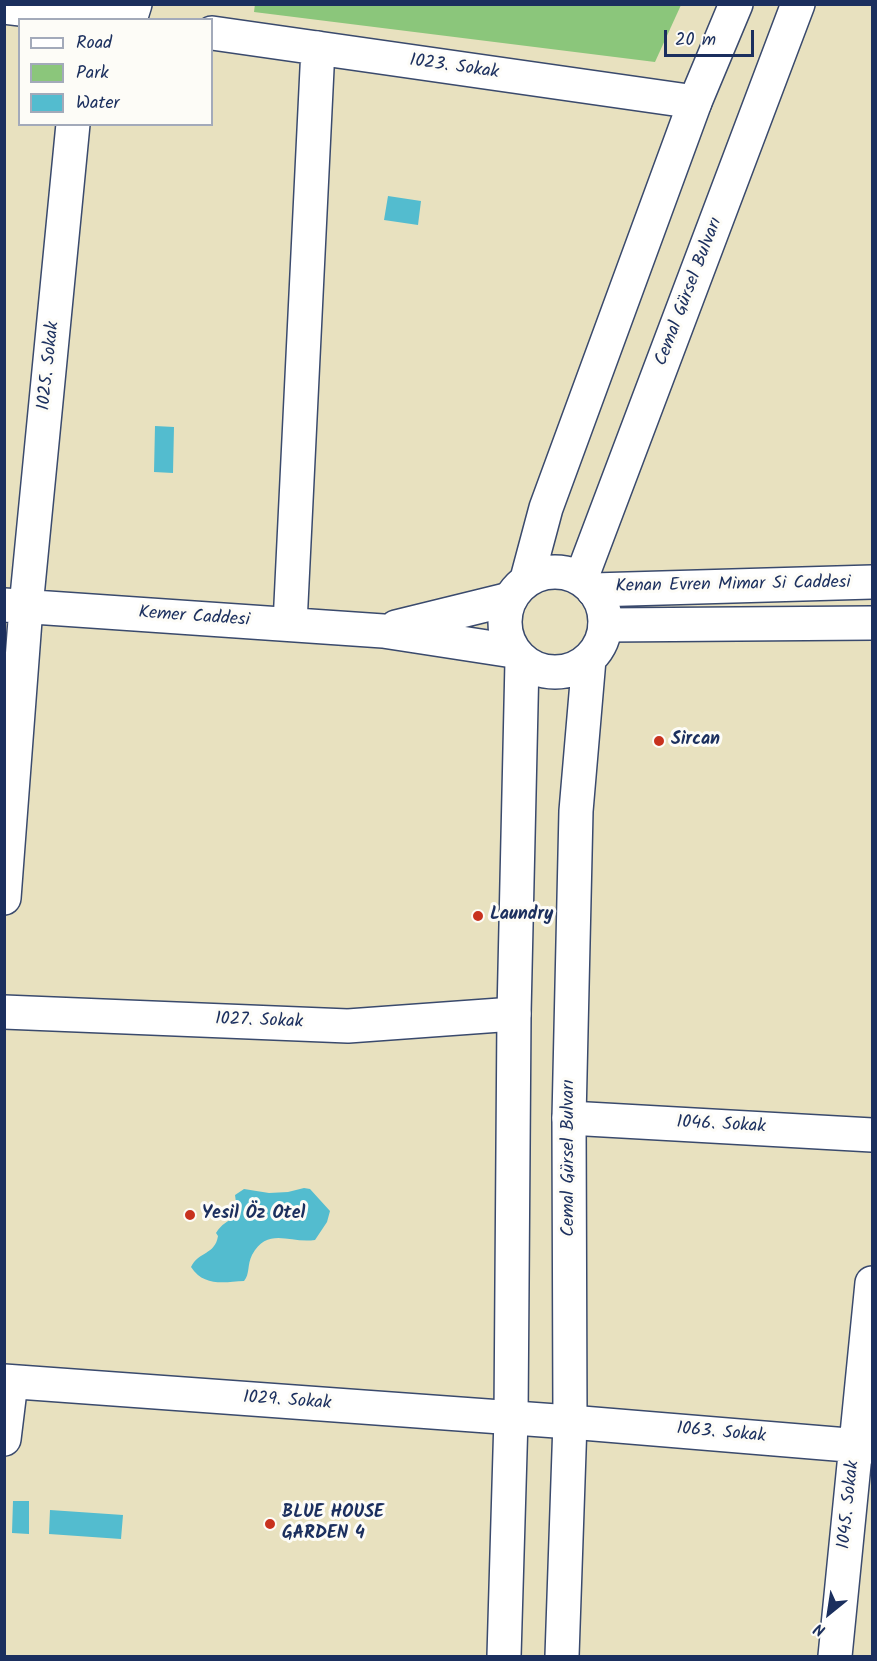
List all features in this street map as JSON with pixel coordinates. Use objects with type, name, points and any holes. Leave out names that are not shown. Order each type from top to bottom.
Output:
[{"type":"street","points":[[383,631],[518,589],[539,574],[554,571],[568,573],[587,584],[601,600],[605,625],[600,644],[589,659],[578,668],[548,673],[534,669],[517,656],[507,639],[504,626],[505,612],[518,589],[695,102],[736,4]]},
{"type":"street","name":"Cemal Gürsel Bulvarı","points":[[587,584],[798,4]]},
{"type":"street","points":[[4,7],[93,18]]},
{"type":"street","name":"1023. Sokak","points":[[213,33],[695,102]]},
{"type":"street","points":[[290,624],[318,48]]},
{"type":"street","name":"1025. Sokak","points":[[4,898],[15,606],[73,126]]},
{"type":"street","name":"Kenan Evren Mimar Si Caddesi","points":[[587,584],[873,582]]},
{"type":"street","name":"Kemer Caddesi","points":[[15,606],[383,631]]},
{"type":"street","name":"Kenan Evren Mimar Si Caddesi","points":[[605,625],[873,623]]},
{"type":"street","points":[[383,631],[517,656]]},
{"type":"street","points":[[504,1656],[511,1418],[517,656]]},
{"type":"street","name":"Cemal Gürsel Bulvarı","points":[[562,1656],[570,1422],[569,1118],[576,811],[589,659]]},
{"type":"street","name":"1027. Sokak","points":[[4,1011],[348,1026],[514,1014]]},
{"type":"street","name":"1046. Sokak","points":[[569,1118],[873,1135]]},
{"type":"street","name":"1045. Sokak","points":[[835,1656],[864,1446],[873,1283]]},
{"type":"street","points":[[4,1439],[8,1382]]},
{"type":"street","name":"1029. Sokak","points":[[8,1382],[570,1422]]},
{"type":"street","name":"1063. Sokak","points":[[570,1422],[864,1446]]},
{"type":"green space","points":[[255,4],[681,5],[655,62],[254,12]]},
{"type":"water","points":[[388,196],[421,201],[418,225],[384,220]]},
{"type":"water","points":[[155,426],[174,427],[173,473],[154,472]]},
{"type":"water","points":[[244,1189],[269,1193],[310,1189],[330,1211],[327,1222],[315,1240],[280,1238],[265,1241],[252,1255],[244,1281],[215,1282],[202,1278],[191,1267],[198,1258],[214,1247],[218,1236],[216,1233],[234,1216],[235,1195]]},
{"type":"water","points":[[13,1501],[29,1501],[29,1534],[12,1533]]},
{"type":"water","points":[[50,1510],[123,1515],[121,1539],[49,1534]]},
{"type":"place","name":"Sircan","points":[[659,741]]},
{"type":"place","name":"Laundry","points":[[478,916]]},
{"type":"place","name":"Yesil Öz Otel","points":[[190,1215]]},
{"type":"place","name":"BLUE HOUSE GARDEN 4","points":[[270,1524]]}]
